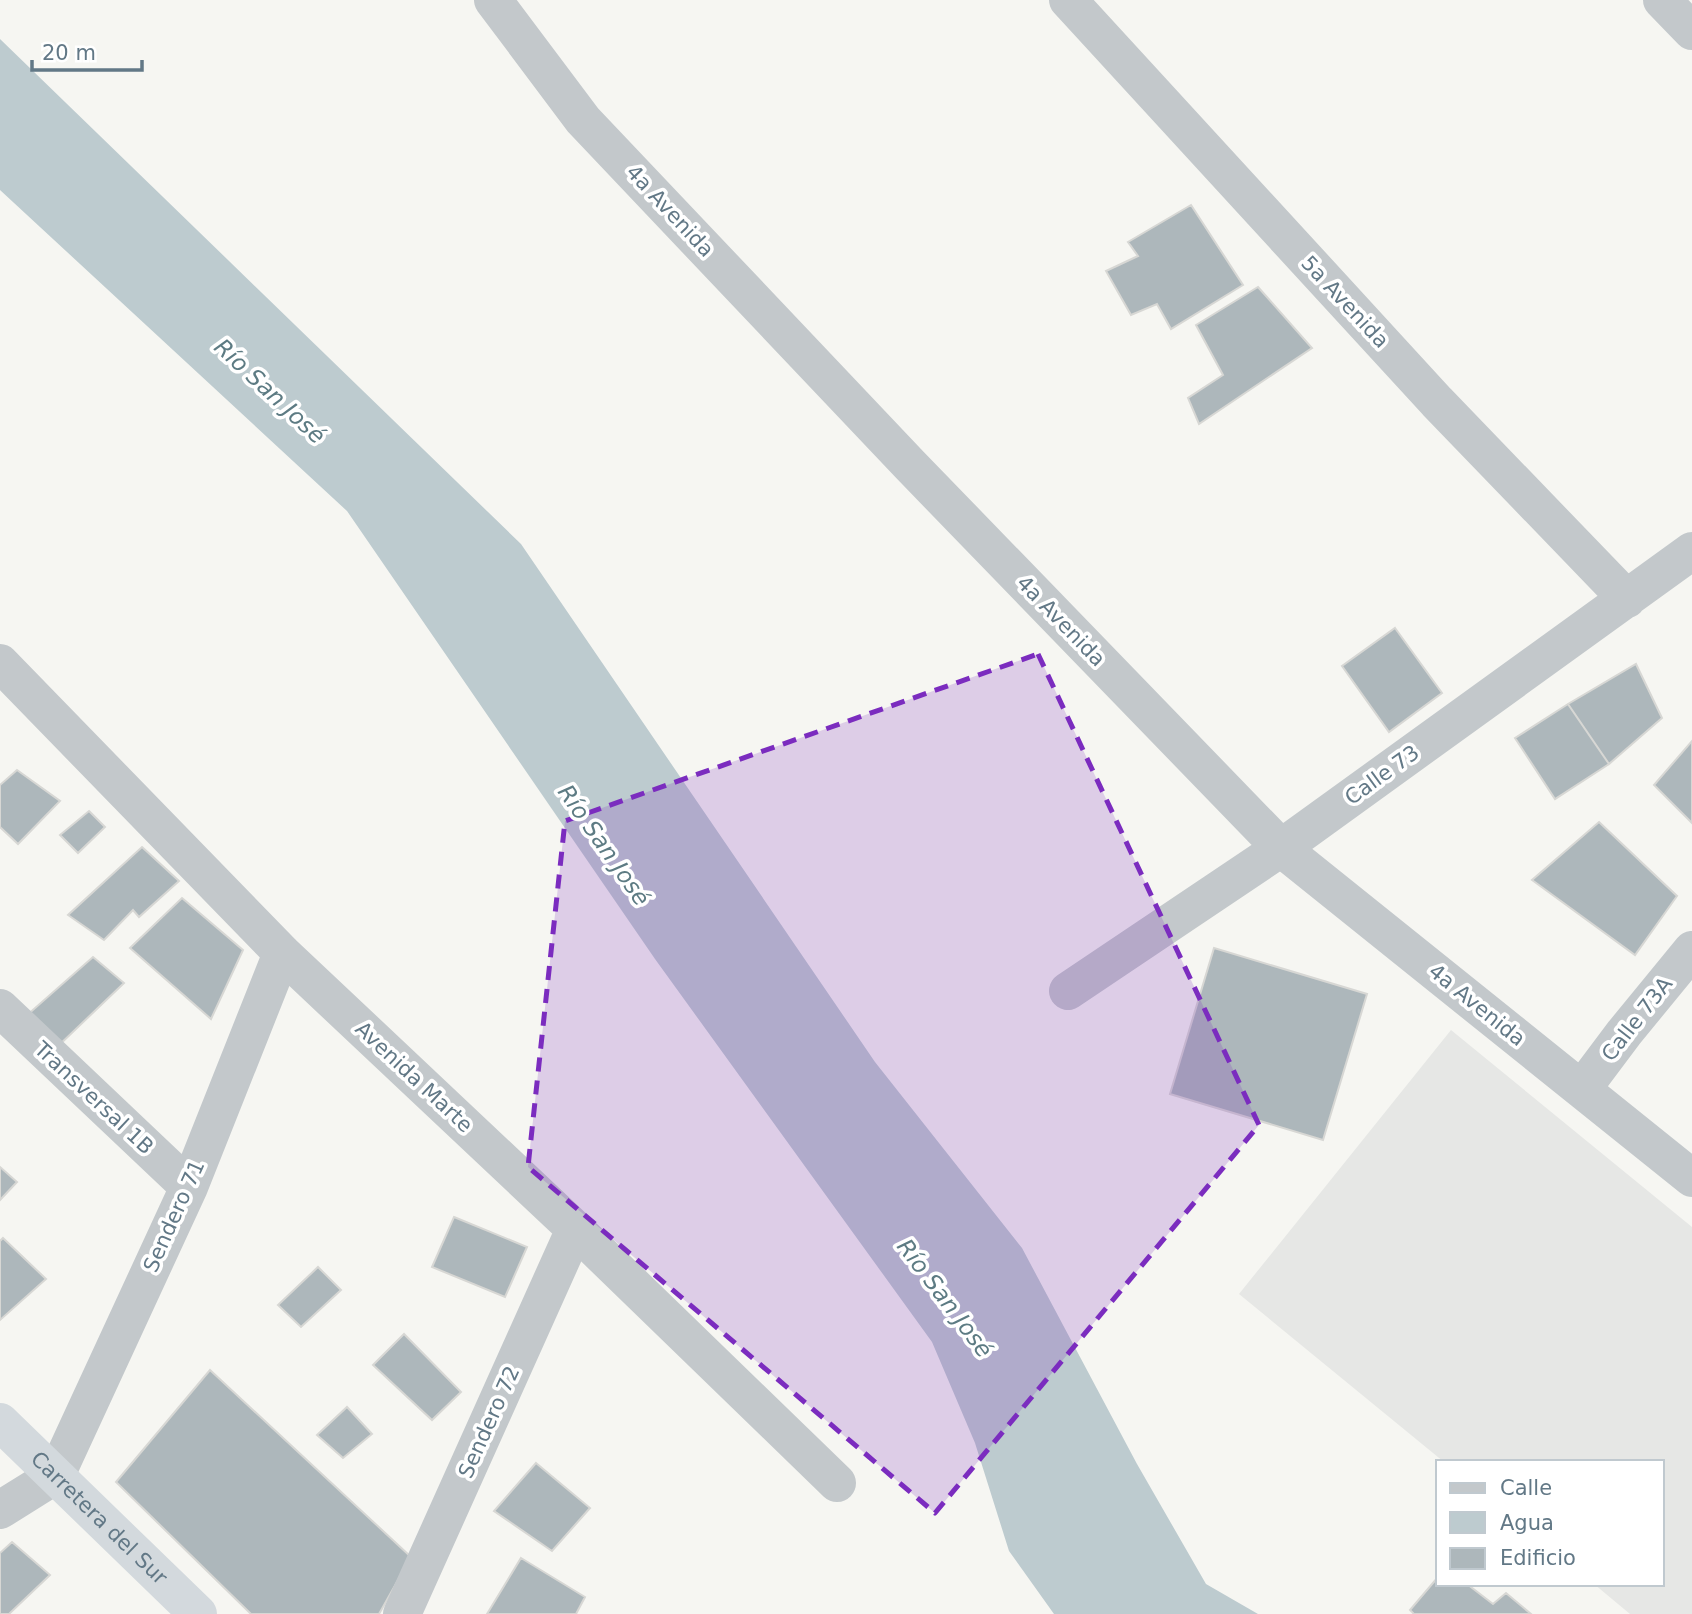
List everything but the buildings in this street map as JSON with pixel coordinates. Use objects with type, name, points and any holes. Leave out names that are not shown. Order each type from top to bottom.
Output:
[{"type":"highway","name":"Carretera del Sur","points":[[0,1422],[198,1614]]},
{"type":"street","name":"4a Avenida","points":[[493,0],[583,120],[910,465],[1281,848],[1692,1178]]},
{"type":"street","name":"5a Avenida","points":[[1068,0],[1437,402],[1627,599]]},
{"type":"street","name":"Calle 73","points":[[1068,991],[1281,848],[1692,551]]},
{"type":"street","name":"Avenida Marte","points":[[0,663],[282,953],[575,1229],[837,1483]]},
{"type":"street","name":"Calle 73A","points":[[1583,1089],[1624,1033],[1692,950]]},
{"type":"street","name":"Sendero 71","points":[[56,1475],[189,1187],[282,953]]},
{"type":"street","name":"Transversal 1B","points":[[0,1008],[189,1187]]},
{"type":"street","name":"Sendero 72","points":[[402,1614],[575,1229]]},
{"type":"street","points":[[0,1510],[56,1475]]},
{"type":"highlighted area","points":[[1038,654],[1259,1125],[935,1513],[528,1167],[565,821]]},
{"type":"shaded area","points":[[1451,1030],[1692,1227],[1692,1614],[1630,1614],[1596,1586],[1664,1586],[1664,1460],[1442,1460],[1239,1294]]},
{"type":"water","name":"Río San José","points":[[0,39],[521,544],[875,1062],[1022,1248],[1137,1464],[1206,1584],[1258,1614],[1054,1614],[1009,1551],[975,1443],[932,1342],[655,959],[347,511],[0,190]]}]
